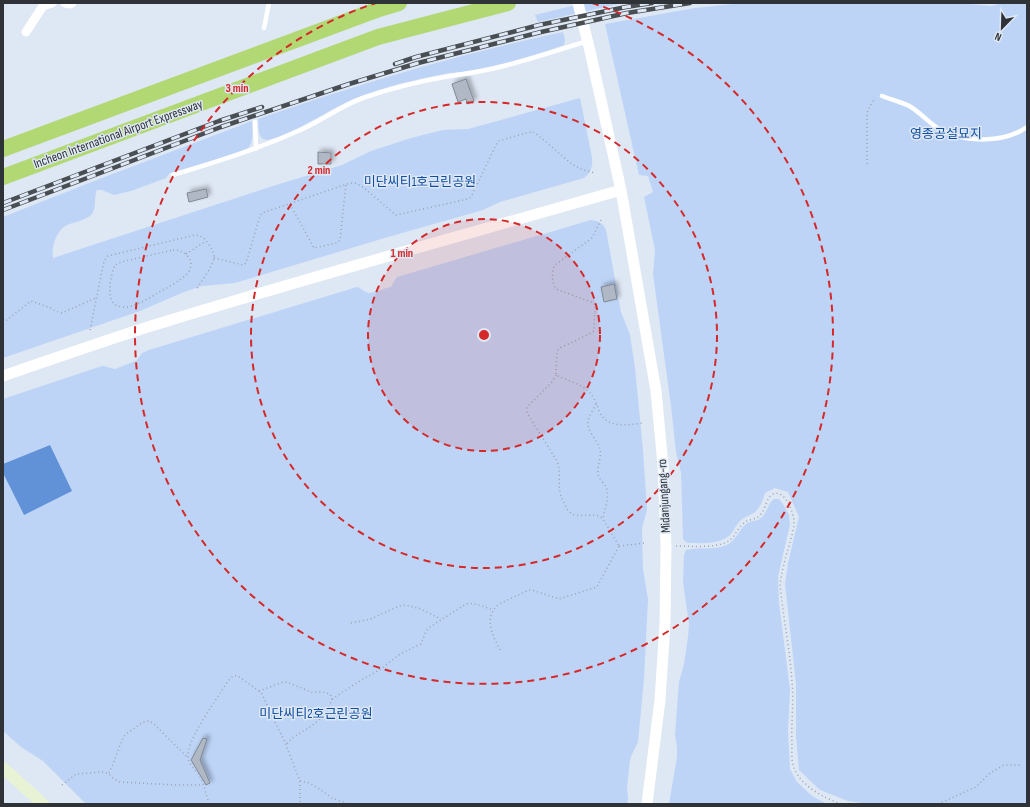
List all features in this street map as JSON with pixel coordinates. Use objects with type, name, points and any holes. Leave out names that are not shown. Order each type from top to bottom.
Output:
[{"type":"highway","name":"Incheon International Airport Expressway","points":[[3,149],[379,8],[399,3]]},
{"type":"highway","name":"Incheon International Airport Expressway","points":[[3,177],[378,37],[508,3]]},
{"type":"main road","points":[[3,768],[43,804]]},
{"type":"street","points":[[26,32],[43,6],[52,3]]},
{"type":"street","points":[[64,3],[72,3]]},
{"type":"street","name":"Midanjungang-ro","points":[[578,3],[588,41],[621,190],[656,391],[663,465],[666,546],[665,624],[660,700],[647,804]]},
{"type":"street","points":[[3,376],[152,326],[353,266],[621,190]]},
{"type":"lane","points":[[264,28],[269,3]]},
{"type":"lane","points":[[173,175],[256,149],[300,131],[337,110],[368,96],[413,83],[511,64],[588,41]]},
{"type":"lane","points":[[882,96],[911,107],[931,124],[941,130],[963,137],[985,140],[994,139],[1013,135],[1027,127]]},
{"type":"lane","points":[[255,122],[256,149]]},
{"type":"path","points":[[867,164],[867,113],[874,99],[882,96]]},
{"type":"path","points":[[214,258],[245,264],[262,213],[346,184],[355,183],[364,187],[396,215],[468,199],[471,197],[497,143],[499,141],[532,132],[538,134],[552,148],[572,164],[595,173]]},
{"type":"path","points":[[290,204],[314,248],[338,243],[340,240],[346,184]]},
{"type":"path","points":[[601,220],[592,238],[555,265],[552,270],[553,285],[556,289],[594,303],[594,331],[558,349],[556,375],[552,382],[526,410],[560,468],[560,492],[568,510],[575,514],[599,516],[603,519],[619,546]]},
{"type":"path","points":[[90,330],[104,261],[108,256],[195,235],[203,237],[212,250],[214,258],[196,290]]},
{"type":"path","points":[[186,254],[206,241]]},
{"type":"path","points":[[173,250],[180,250],[186,254],[191,263],[190,270],[167,288],[127,307],[118,306],[111,300],[111,279],[114,268],[117,264],[173,250]]},
{"type":"path","points":[[3,323],[31,301],[62,313],[96,298]]},
{"type":"path","points":[[556,375],[590,392],[605,420],[625,425],[643,423]]},
{"type":"path","points":[[596,404],[589,417],[588,425],[600,448],[601,452],[598,475],[608,493],[608,500],[603,519]]},
{"type":"path","points":[[666,546],[710,546],[723,544],[730,540],[743,523],[757,518],[761,514],[772,494],[779,493],[784,496],[793,513],[794,522],[780,584],[792,682],[793,703],[791,727],[794,768],[800,778],[814,791],[841,804]]},
{"type":"path","points":[[619,546],[645,543]]},
{"type":"path","points":[[500,650],[491,630],[490,621],[493,610],[499,604],[529,590],[559,600],[597,587],[619,546]]},
{"type":"path","points":[[286,745],[290,739],[321,718],[332,699],[381,669],[400,654],[418,646],[428,629],[441,619],[470,603],[493,610]]},
{"type":"path","points":[[351,623],[371,619],[399,606],[406,605],[421,609],[441,619]]},
{"type":"path","points":[[188,758],[192,742],[208,711],[232,677],[238,676],[262,694],[286,745],[300,781],[300,804]]},
{"type":"path","points":[[260,691],[283,682],[287,682],[311,692],[323,692],[330,694],[332,699]]},
{"type":"path","points":[[109,774],[126,734],[143,722],[149,721],[154,724],[188,758],[203,785],[208,804]]},
{"type":"path","points":[[938,804],[976,787],[990,773],[1004,765],[1021,765]]},
{"type":"path","points":[[62,784],[76,774],[103,772],[109,774],[120,782],[126,783],[203,785]]},
{"type":"path","points":[[300,781],[308,782],[332,798],[349,804]]},
{"type":"green space","points":[[584,3],[623,3],[538,22],[535,15]]},
{"type":"green space","name":"영종공설묘지","points":[[743,3],[967,3],[992,6],[1002,3],[1027,3],[1027,804],[869,804],[848,801],[820,790],[799,770],[796,736],[796,684],[785,584],[788,563],[799,517],[788,492],[775,488],[765,493],[757,510],[741,520],[733,532],[726,538],[710,543],[687,543],[683,539],[681,472],[676,452],[653,274],[655,250],[644,197],[653,192],[648,176],[639,175],[605,24],[695,8]]},
{"type":"green space","points":[[563,32],[565,40],[564,45],[496,65],[437,75],[390,86],[353,99],[288,133],[269,140],[263,139],[260,135],[258,119],[298,105],[423,67]]},
{"type":"green space","name":"미단씨티1호근린공원","points":[[580,98],[592,157],[591,169],[584,178],[500,202],[483,210],[235,283],[202,286],[140,311],[3,358],[3,217],[252,121],[252,140],[251,144],[246,150],[170,173],[166,178],[131,191],[114,195],[102,190],[97,190],[95,196],[95,207],[90,216],[67,225],[57,235],[53,249],[53,258],[342,165],[371,151],[411,138],[443,130],[468,129]]},
{"type":"green space","name":"미단씨티2호근린공원","points":[[591,220],[600,223],[606,230],[621,312],[630,335],[635,368],[643,450],[647,510],[642,528],[643,569],[648,599],[644,679],[638,742],[630,760],[627,804],[86,804],[43,761],[21,747],[3,731],[3,473],[24,515],[50,445],[3,464],[3,399],[99,367],[103,366],[115,369],[137,360],[142,353],[149,350],[357,287],[369,293],[391,287],[397,277]]},
{"type":"green space","points":[[774,499],[779,499],[783,504],[789,515],[790,524],[778,577],[779,603],[790,690],[788,731],[790,769],[797,782],[812,796],[827,804],[669,804],[677,757],[675,735],[679,682],[684,664],[689,624],[683,582],[684,555],[686,550],[714,548],[728,545],[746,524],[759,520],[762,517]]},
{"type":"water","points":[[50,445],[72,491],[24,515],[3,473],[3,464]]},
{"type":"building","points":[[466,79],[474,101],[467,104],[466,99],[458,102],[452,84]]},
{"type":"building","points":[[318,152],[331,153],[331,164],[318,164]]},
{"type":"building","points":[[206,189],[208,197],[189,202],[187,193]]},
{"type":"building","points":[[614,284],[617,299],[604,302],[601,287]]},
{"type":"building","points":[[203,738],[207,739],[200,760],[210,783],[206,785],[191,760]]},
{"type":"railway","points":[[395,64],[416,57],[539,25],[652,3]]},
{"type":"railway","points":[[3,210],[221,127],[349,84],[418,63],[541,32],[627,13],[690,3]]},
{"type":"railway","points":[[3,203],[219,121],[262,107]]}]
